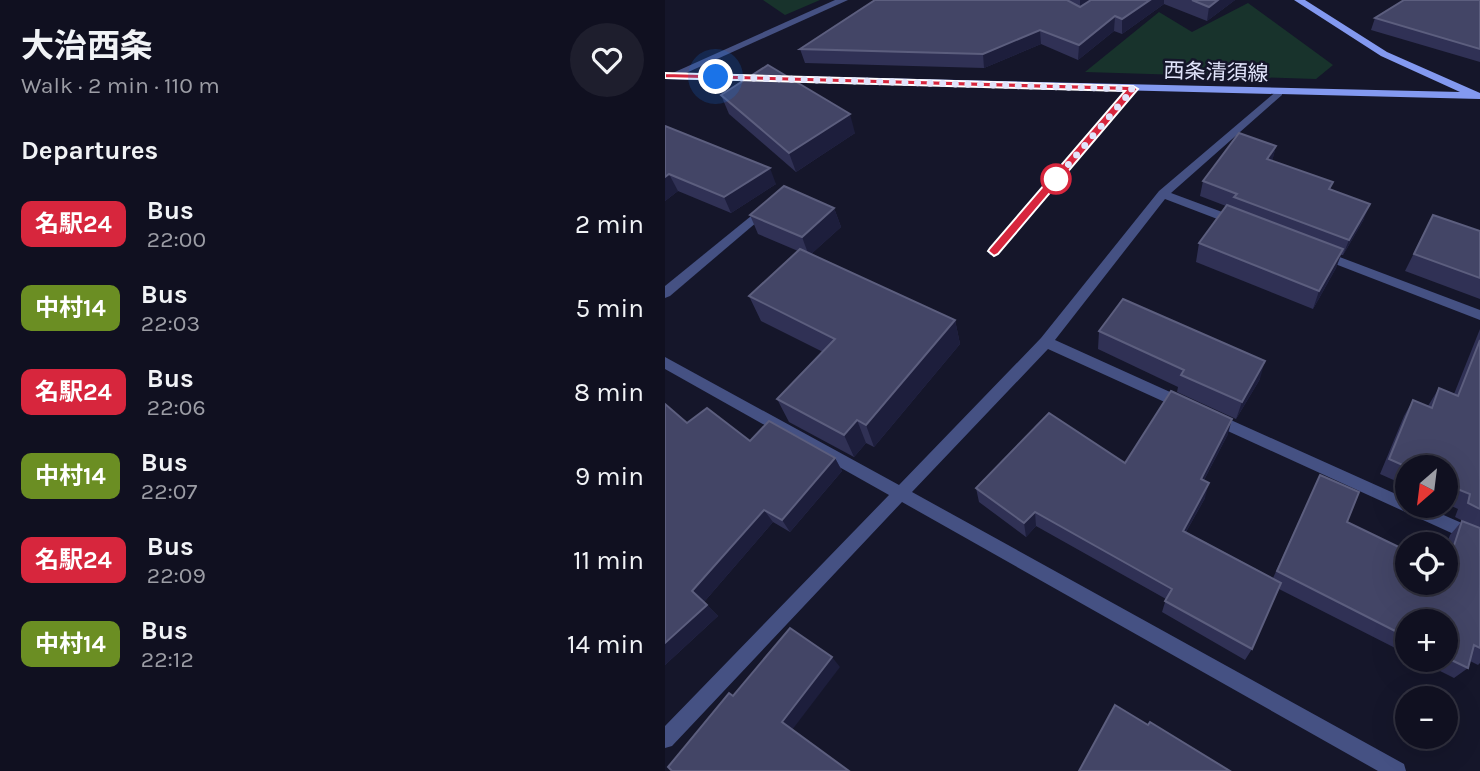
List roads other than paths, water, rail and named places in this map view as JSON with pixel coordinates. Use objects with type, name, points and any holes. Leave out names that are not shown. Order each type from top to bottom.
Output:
[{"type":"main road","name":"西条清須線","points":[[1299,0],[1384,54],[1479,97]]},
{"type":"main road","name":"西条清須線","points":[[668,76],[1479,97]]},
{"type":"street","points":[[668,76],[843,0]]},
{"type":"street","points":[[994,251],[1133,89]]},
{"type":"street","points":[[665,739],[1046,342],[1163,194],[1278,93]]},
{"type":"street","points":[[1163,194],[1252,228]]},
{"type":"street","points":[[665,293],[779,197]]},
{"type":"street","points":[[1304,248],[1480,315]]},
{"type":"street","points":[[1046,342],[1395,501]]},
{"type":"street","points":[[665,362],[1397,771]]},
{"type":"street","points":[[1434,518],[1480,539]]}]
